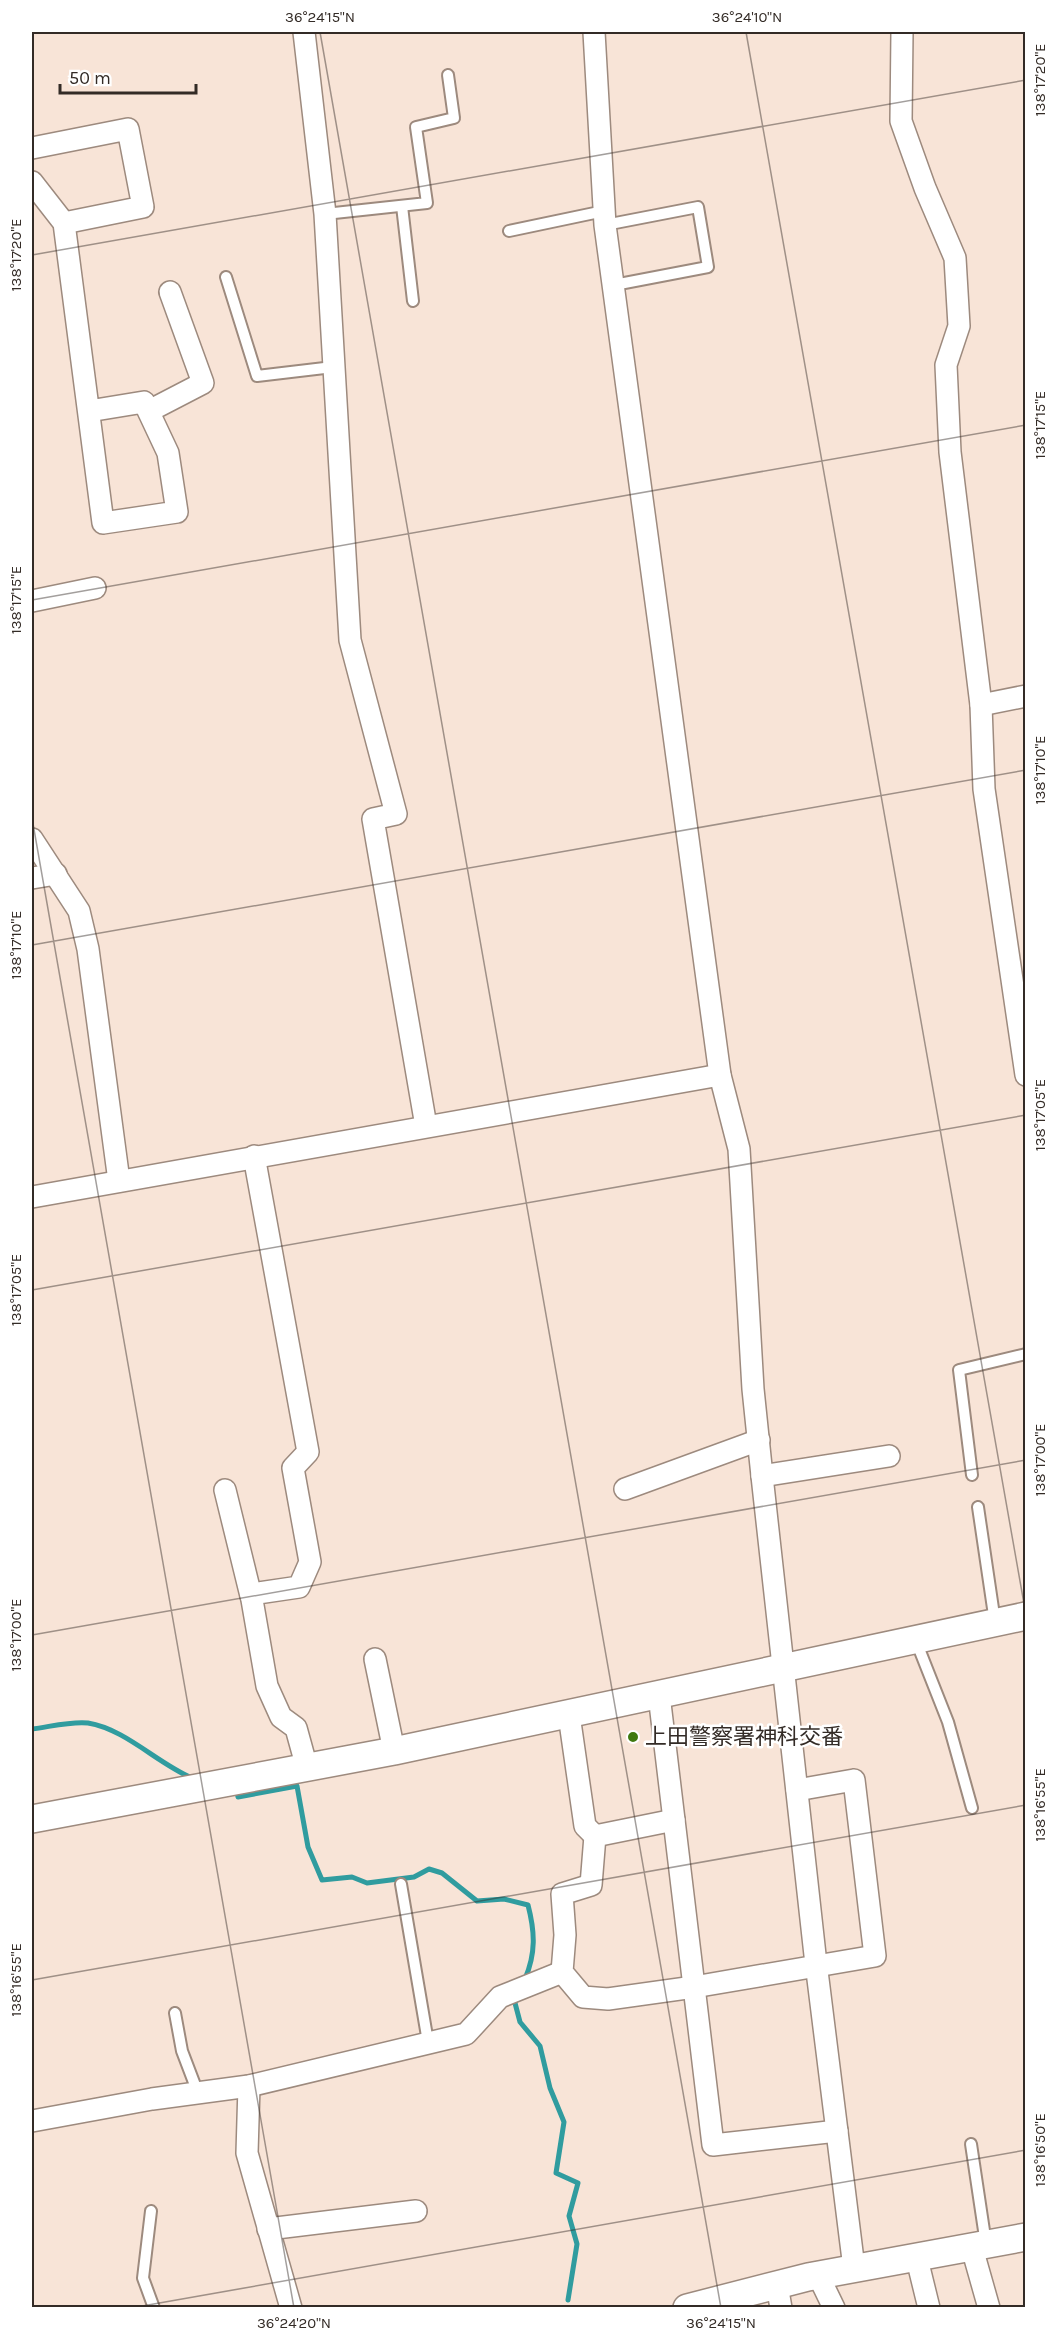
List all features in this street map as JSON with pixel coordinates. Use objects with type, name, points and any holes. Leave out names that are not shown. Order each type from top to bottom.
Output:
[{"type":"street","points":[[304,32],[325,214],[350,640],[396,814],[373,819],[426,1126]]},
{"type":"street","points":[[594,32],[605,218],[720,1075],[739,1149],[742,1224],[762,1476],[782,1668],[854,2268]]},
{"type":"street","points":[[902,32],[901,122],[925,188],[955,258],[959,326],[946,365],[950,452],[981,705],[984,789],[1026,1075]]},
{"type":"street","points":[[32,147],[128,129],[143,207],[64,223]]},
{"type":"street","points":[[32,182],[64,223],[103,523],[177,512],[168,453],[144,402],[89,411]]},
{"type":"street","points":[[149,411],[203,383],[170,292]]},
{"type":"street","points":[[32,601],[95,588]]},
{"type":"street","points":[[981,705],[1026,696]]},
{"type":"street","points":[[32,839],[79,911],[88,949],[119,1181]]},
{"type":"street","points":[[32,878],[56,874]]},
{"type":"street","points":[[32,1197],[720,1075]]},
{"type":"street","points":[[251,1596],[299,1587],[310,1562],[293,1468],[308,1452],[254,1156]]},
{"type":"street","points":[[625,1489],[759,1440]]},
{"type":"street","points":[[762,1476],[889,1456]]},
{"type":"street","points":[[225,1490],[251,1596],[267,1686],[281,1717],[296,1728],[307,1767]]},
{"type":"street","points":[[32,1819],[394,1751],[1026,1616]]},
{"type":"street","points":[[375,1659],[394,1751]]},
{"type":"street","points":[[659,1695],[713,2145],[837,2131]]},
{"type":"street","points":[[569,1714],[585,1826],[595,1836],[591,1885],[562,1894],[564,1935],[562,1972],[583,1997],[608,1999],[694,1987],[817,1968],[875,1956],[854,1780],[797,1790]]},
{"type":"street","points":[[595,1836],[674,1820]]},
{"type":"street","points":[[32,2121],[249,2086],[466,2034],[500,1997],[562,1972]]},
{"type":"street","points":[[249,2086],[247,2153],[291,2307]]},
{"type":"street","points":[[268,2229],[416,2211]]},
{"type":"street","points":[[687,2307],[779,2296],[818,2275],[916,2255],[979,2247],[1026,2237]]},
{"type":"street","points":[[979,2247],[989,2307]]},
{"type":"street","points":[[916,2255],[929,2307]]},
{"type":"street","points":[[818,2275],[834,2307]]},
{"type":"lane","points":[[325,214],[427,202],[416,127],[454,118],[448,75]]},
{"type":"lane","points":[[402,206],[413,301]]},
{"type":"lane","points":[[509,231],[698,207],[708,267],[614,285]]},
{"type":"lane","points":[[226,277],[257,376],[333,367]]},
{"type":"lane","points":[[972,1475],[959,1370],[1026,1354]]},
{"type":"lane","points":[[978,1507],[995,1622]]},
{"type":"lane","points":[[915,1640],[948,1722],[972,1808]]},
{"type":"lane","points":[[401,1884],[428,2042]]},
{"type":"lane","points":[[175,2013],[182,2050],[198,2093]]},
{"type":"lane","points":[[971,2144],[979,2247]]},
{"type":"lane","points":[[151,2211],[142,2278],[154,2307]]},
{"type":"waterway","points":[[32,1729],[74,1723],[102,1726],[192,1778]]},
{"type":"waterway","points":[[236,1788],[238,1797],[297,1786],[308,1847],[322,1880],[352,1877],[367,1883],[414,1877],[429,1869],[442,1873],[477,1901],[504,1899],[528,1905],[533,1942],[531,1960],[525,1979]]},
{"type":"waterway","points":[[518,1996],[515,2003],[520,2022],[540,2046],[550,2088],[564,2122],[556,2173],[578,2183],[569,2216],[577,2244],[568,2300]]},
{"type":"place","name":"上田警察署神科交番","points":[[633,1737]]}]
